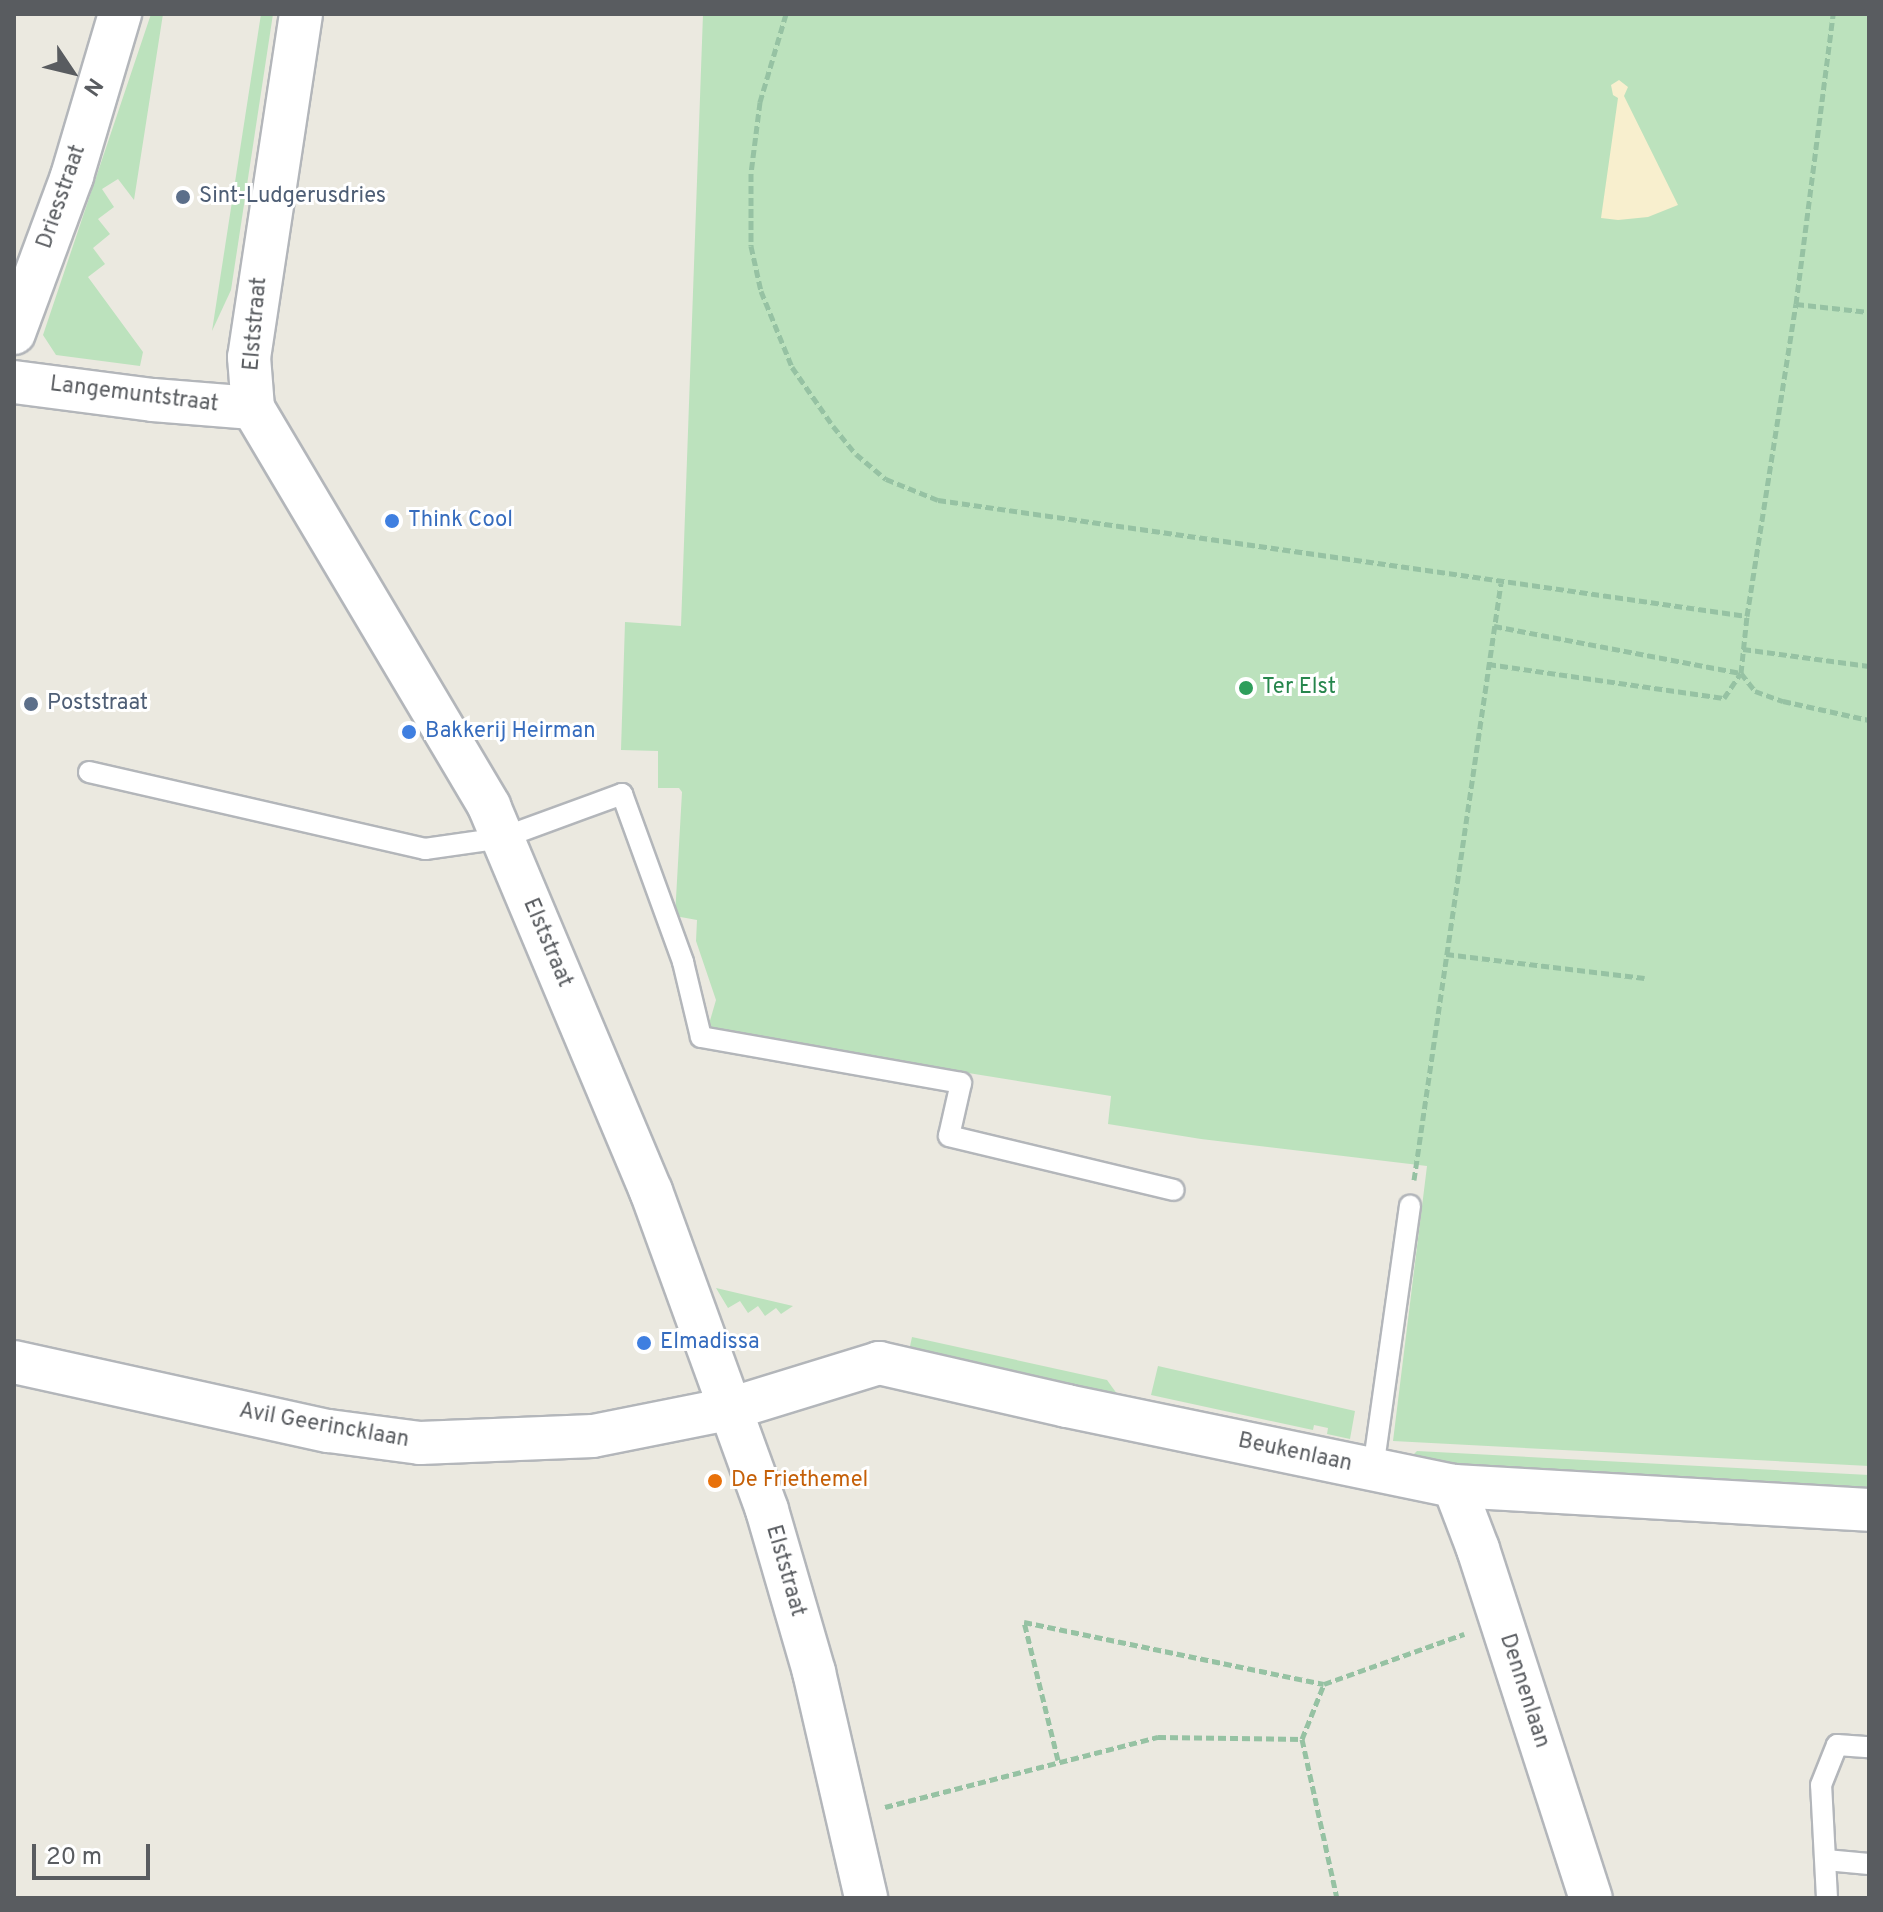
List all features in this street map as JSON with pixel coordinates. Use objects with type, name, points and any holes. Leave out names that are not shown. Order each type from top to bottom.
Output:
[{"type":"street","name":"Driesstraat","points":[[14,333],[72,176],[120,14]]},
{"type":"street","name":"Elststraat","points":[[301,14],[249,357],[253,408],[489,806],[651,1191],[733,1408],[767,1510],[814,1672],[845,1818],[866,1898]]},
{"type":"street","name":"Langemuntstraat","points":[[14,382],[153,400],[253,408]]},
{"type":"street","name":"Avil Geerincklaan","points":[[14,1362],[329,1431],[420,1443],[593,1436],[733,1408]]},
{"type":"street","name":"Beukenlaan","points":[[733,1408],[817,1379],[879,1363],[1454,1486],[1869,1510]]},
{"type":"street","name":"Dennenlaan","points":[[1454,1486],[1591,1898]]},
{"type":"lane","points":[[89,772],[425,849],[502,838],[622,794],[683,962],[701,1037],[961,1083],[949,1136],[1174,1190]]},
{"type":"lane","points":[[1373,1469],[1410,1206]]},
{"type":"lane","points":[[1827,1898],[1821,1785],[1837,1745],[1869,1747]]},
{"type":"lane","points":[[1826,1860],[1869,1864]]},
{"type":"path","points":[[786,14],[760,102],[751,173],[751,246],[761,291],[792,367],[856,454],[886,479],[938,500],[1747,616]]},
{"type":"path","points":[[1488,664],[1724,698],[1741,673],[1747,616],[1796,304],[1833,14]]},
{"type":"path","points":[[1796,304],[1869,312]]},
{"type":"path","points":[[1410,1206],[1501,583]]},
{"type":"path","points":[[1494,626],[1741,673],[1755,691],[1869,720]]},
{"type":"path","points":[[1743,649],[1869,666]]},
{"type":"path","points":[[1446,954],[1645,978]]},
{"type":"path","points":[[1058,1760],[1024,1622],[1324,1684],[1501,1621]]},
{"type":"path","points":[[1324,1684],[1302,1739],[1337,1898]]},
{"type":"path","points":[[845,1818],[1058,1760],[1158,1737],[1302,1739]]},
{"type":"green space","points":[[151,14],[163,14],[134,200],[118,179],[102,189],[114,207],[98,219],[110,234],[93,248],[105,264],[88,277],[143,352],[140,366],[56,355],[43,335]]},
{"type":"green space","points":[[261,14],[273,14],[231,290],[212,331]]},
{"type":"green space","name":"Ter Elst","points":[[703,14],[1869,14],[1869,1466],[1393,1441],[1427,1166],[1201,1139],[1108,1124],[1111,1096],[707,1031],[716,1000],[696,941],[697,920],[675,916],[682,792],[679,788],[658,788],[658,751],[621,750],[625,622],[681,626]]},
{"type":"green space","points":[[716,1288],[793,1306],[781,1314],[776,1308],[765,1316],[758,1306],[748,1313],[740,1301],[728,1308]]},
{"type":"green space","points":[[912,1337],[1107,1380],[1120,1398],[909,1351]]},
{"type":"green space","points":[[1158,1366],[1355,1411],[1350,1439],[1327,1434],[1328,1428],[1314,1425],[1313,1430],[1151,1395]]},
{"type":"green space","points":[[1417,1451],[1869,1475],[1869,1493],[1445,1470],[1407,1461]]},
{"type":"sand","points":[[1619,80],[1628,87],[1624,96],[1678,205],[1648,217],[1601,218],[1618,98],[1613,95],[1611,85]]},
{"type":"place","name":"Sint-Ludgerusdries","points":[[183,197]]},
{"type":"place","name":"Think Cool","points":[[392,521]]},
{"type":"place","name":"Ter Elst","points":[[1246,688]]},
{"type":"place","name":"Poststraat","points":[[31,704]]},
{"type":"place","name":"Bakkerij Heirman","points":[[409,732]]},
{"type":"place","name":"Elmadissa","points":[[644,1343]]},
{"type":"place","name":"De Friethemel","points":[[715,1481]]}]
